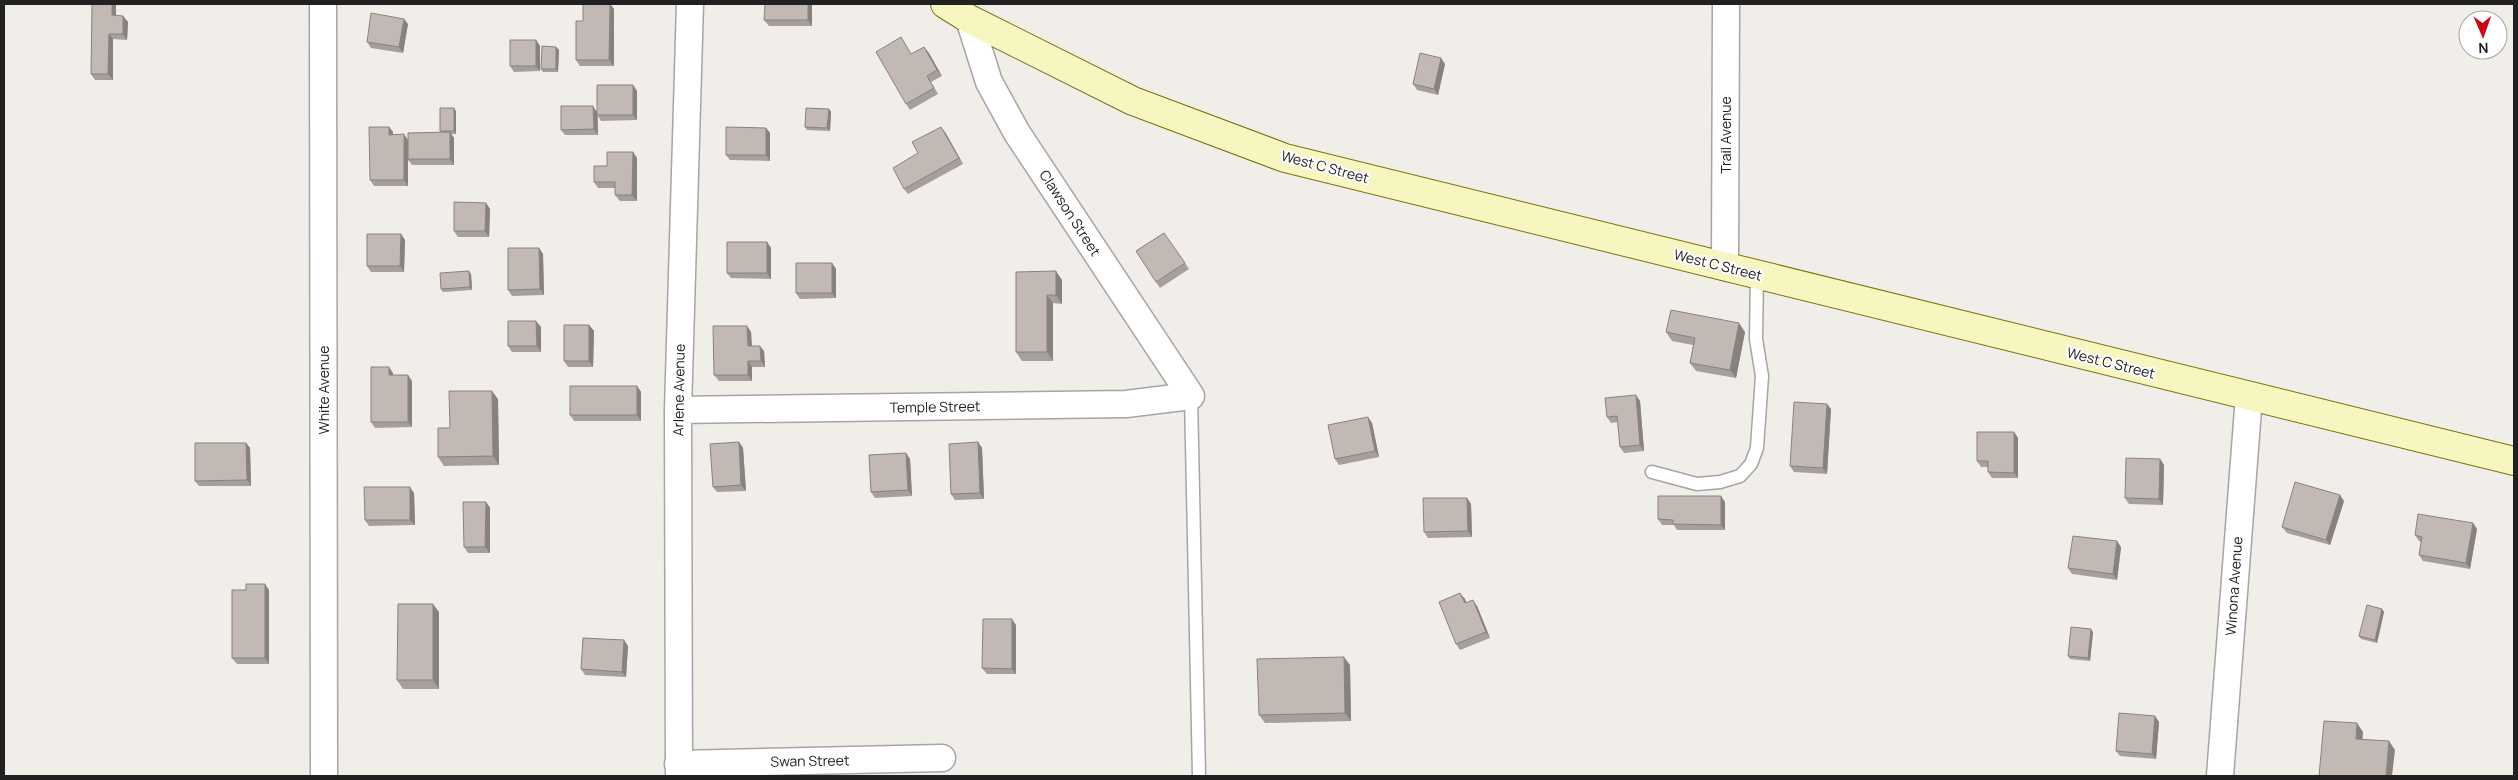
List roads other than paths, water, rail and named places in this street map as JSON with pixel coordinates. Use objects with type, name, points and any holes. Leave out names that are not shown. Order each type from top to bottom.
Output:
[{"type":"main road","name":"West C Street","points":[[945,4],[969,19],[1133,101],[1285,158],[2514,461]]},
{"type":"street","name":"White Avenue","points":[[323,4],[324,776]]},
{"type":"street","name":"Arlene Avenue","points":[[679,770],[678,410],[690,4]]},
{"type":"street","name":"Trail Avenue","points":[[1725,267],[1726,4]]},
{"type":"street","name":"Clawson Street","points":[[969,19],[989,82],[1017,134],[1191,396]]},
{"type":"street","name":"Temple Street","points":[[678,410],[1126,404],[1191,396]]},
{"type":"street","name":"Winona Avenue","points":[[2220,776],[2249,396]]},
{"type":"street","name":"Swan Street","points":[[679,770],[942,758]]},
{"type":"lane","points":[[1652,472],[1697,484],[1712,483],[1740,476],[1751,464],[1757,448],[1762,376],[1756,339],[1757,275]]},
{"type":"lane","points":[[1191,396],[1199,776]]}]
